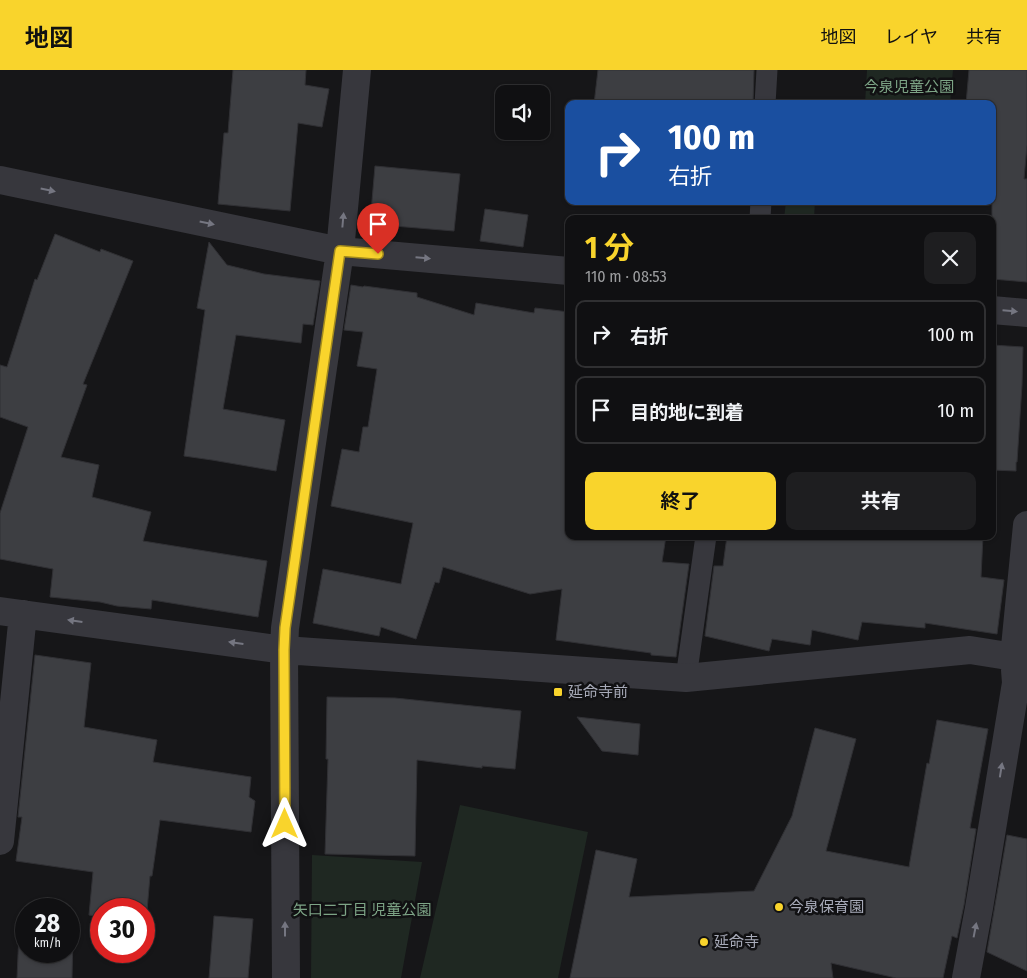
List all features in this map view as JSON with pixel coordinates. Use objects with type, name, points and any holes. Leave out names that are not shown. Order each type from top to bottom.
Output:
[{"type":"street","points":[[286,978],[285,628],[340,251],[357,70]]},
{"type":"street","points":[[0,180],[340,251],[565,271]]},
{"type":"street","points":[[996,310],[1027,313]]},
{"type":"street","points":[[966,978],[1021,658],[1027,525]]},
{"type":"street","points":[[0,841],[11,612],[284,650],[686,678],[970,650],[1021,658]]},
{"type":"lane","points":[[765,100],[767,70]]},
{"type":"lane","points":[[686,678],[705,540]]},
{"type":"green space","name":"今泉児童公園","points":[[867,70],[953,70],[950,100],[865,100]]},
{"type":"green space","points":[[786,205],[815,205],[814,215],[784,215]]},
{"type":"green space","points":[[460,805],[588,832],[558,978],[420,978]]},
{"type":"green space","name":"矢口二丁目 児童公園","points":[[312,855],[422,862],[401,978],[311,978]]},
{"type":"building","points":[[233,70],[306,70],[305,85],[329,89],[322,127],[298,123],[290,211],[218,204],[224,133],[228,133]]},
{"type":"building","points":[[598,70],[754,70],[753,100],[594,100]]},
{"type":"building","points":[[969,70],[1027,70],[1027,145],[1024,179],[1027,179],[1027,282],[996,279],[996,215],[992,215],[992,205],[996,205],[996,100],[966,100]]},
{"type":"building","points":[[375,166],[460,174],[454,231],[370,224]]},
{"type":"building","points":[[485,209],[528,215],[523,247],[480,241]]},
{"type":"building","points":[[55,234],[100,252],[101,249],[133,261],[83,384],[87,385],[61,457],[99,465],[92,497],[151,512],[143,541],[267,561],[258,617],[152,600],[151,609],[50,597],[53,569],[0,559],[0,513],[28,427],[0,417],[0,365],[7,367],[35,279],[37,280]]},
{"type":"building","points":[[209,242],[227,265],[264,274],[320,281],[313,325],[303,324],[301,343],[236,335],[223,409],[285,420],[276,471],[184,456],[205,310],[197,308]]},
{"type":"building","points":[[351,285],[417,293],[417,297],[474,315],[476,303],[534,313],[535,308],[565,312],[565,540],[665,540],[662,562],[689,564],[676,657],[651,655],[651,653],[556,640],[562,589],[530,594],[443,567],[439,583],[435,582],[416,639],[381,627],[379,636],[313,623],[323,569],[401,584],[413,523],[331,506],[342,449],[359,452],[363,427],[368,427],[377,369],[357,366],[363,332],[344,330]]},
{"type":"building","points":[[996,345],[1023,347],[1016,471],[996,470]]},
{"type":"building","points":[[726,540],[983,540],[981,577],[1004,580],[997,634],[925,623],[925,628],[862,622],[858,640],[812,630],[810,645],[772,639],[769,651],[705,636],[714,566],[723,566]]},
{"type":"building","points":[[35,655],[91,663],[84,727],[157,740],[153,762],[251,777],[249,797],[255,801],[251,832],[160,820],[148,898],[91,898],[93,872],[16,861],[22,817],[18,817]]},
{"type":"building","points":[[327,697],[395,698],[521,711],[515,769],[482,766],[482,768],[417,760],[415,856],[325,854],[328,759],[326,759]]},
{"type":"building","points":[[577,717],[640,724],[638,755],[602,751]]},
{"type":"building","points":[[937,720],[988,729],[970,828],[976,829],[964,905],[957,938],[952,936],[943,978],[896,978],[831,963],[833,978],[570,978],[596,850],[637,859],[629,897],[754,891],[792,816],[815,728],[856,739],[826,851],[909,867],[927,763],[929,764]]},
{"type":"building","points":[[1007,835],[1027,839],[1027,971],[987,952]]},
{"type":"building","points":[[214,916],[253,919],[248,978],[209,978]]},
{"type":"building","points":[[18,963],[72,963],[72,978],[17,978]]},
{"type":"place","name":"延命寺前","points":[[558,692]]},
{"type":"place","name":"今泉保育園","points":[[779,907]]},
{"type":"place","name":"延命寺","points":[[704,942]]},
{"type":"route","points":[[285,824],[285,628],[340,251],[378,254]]}]
